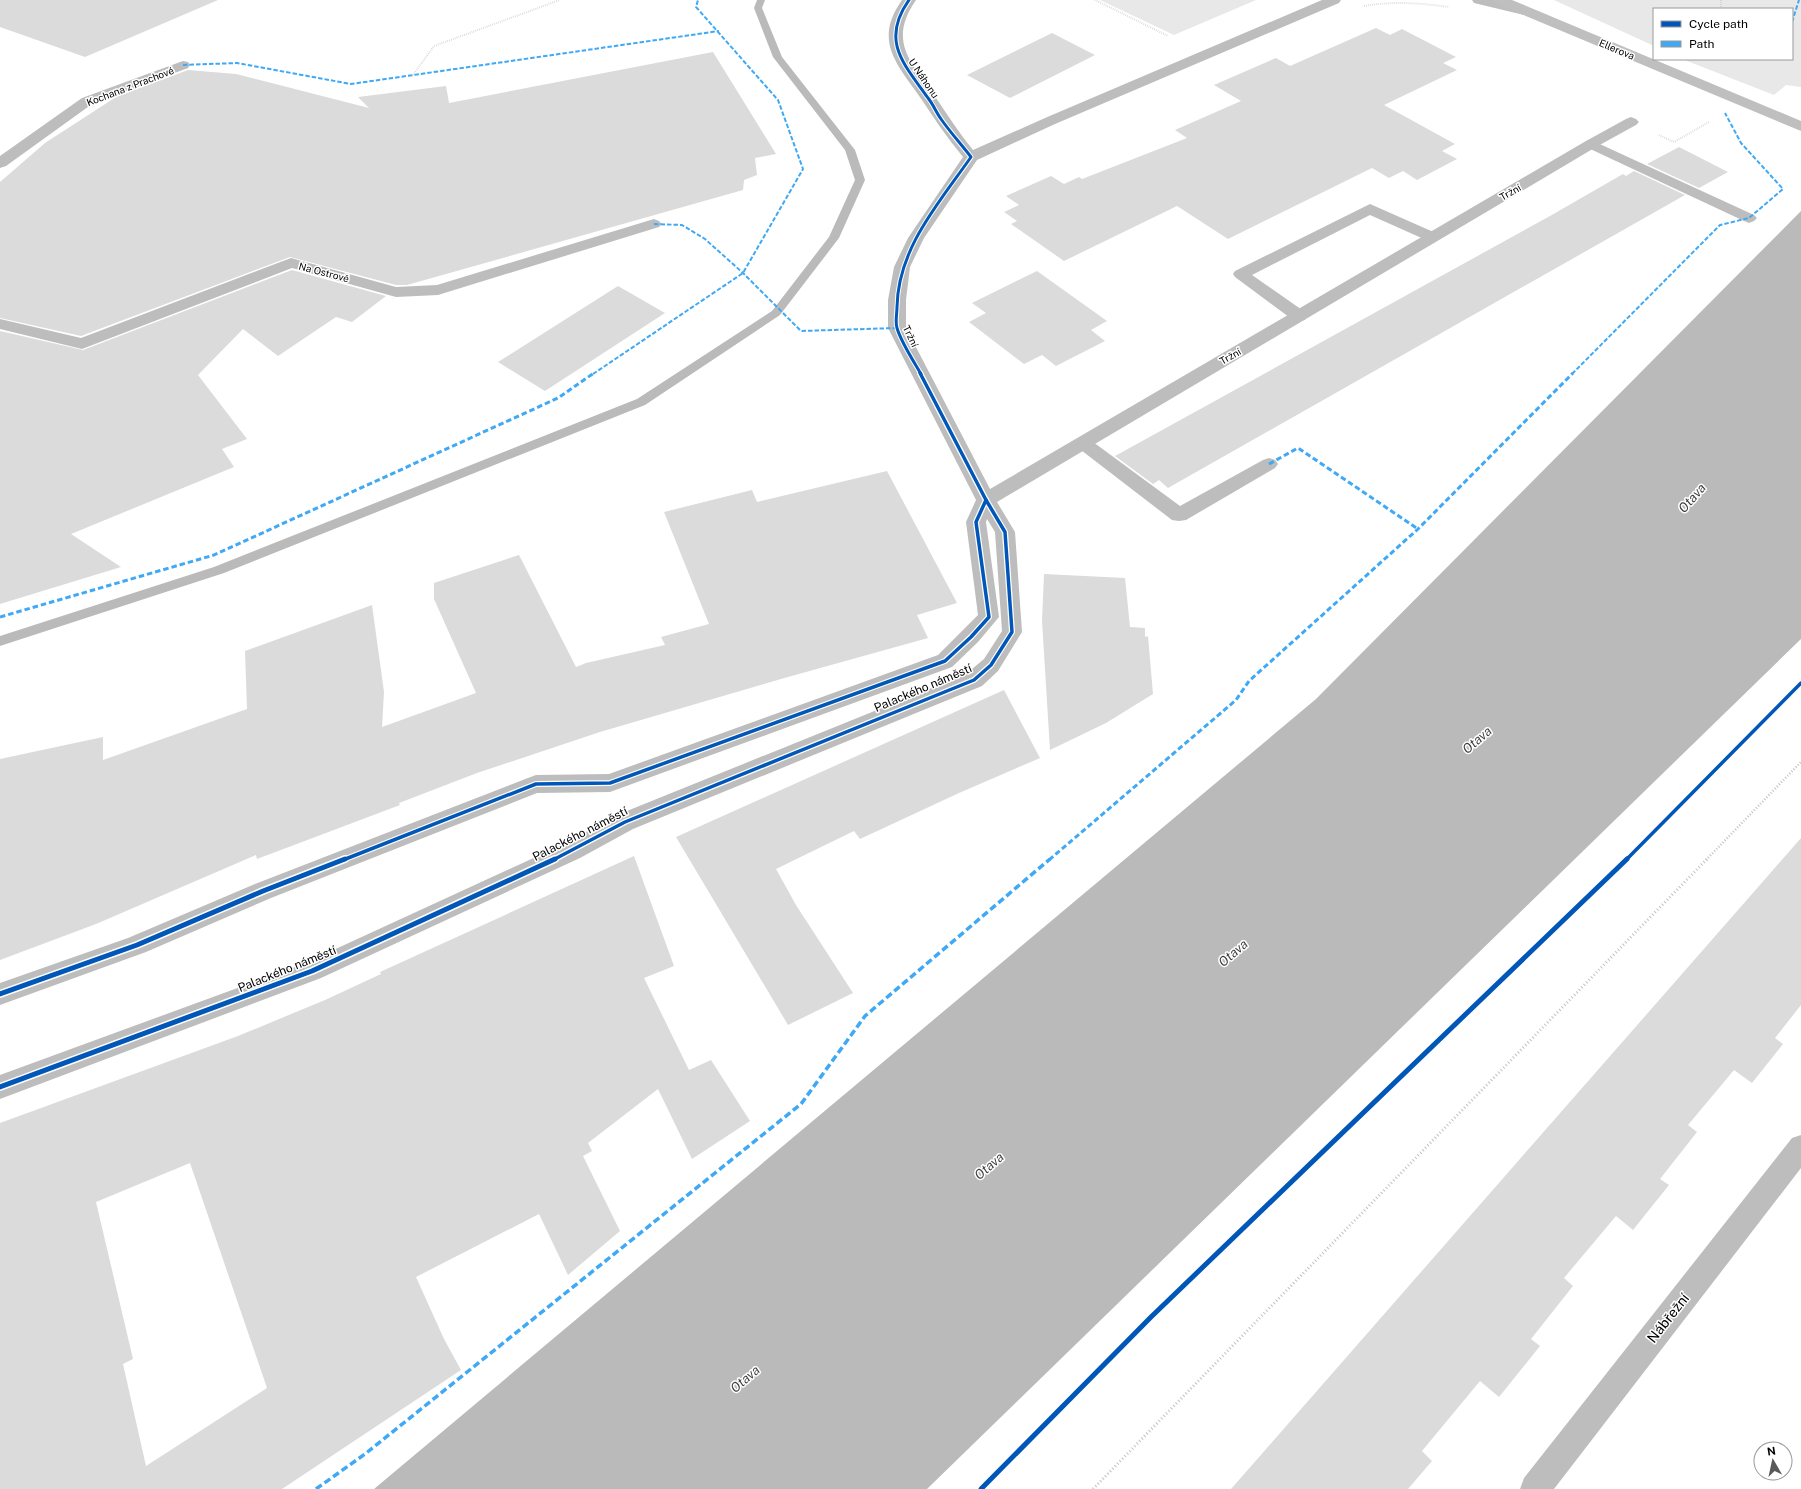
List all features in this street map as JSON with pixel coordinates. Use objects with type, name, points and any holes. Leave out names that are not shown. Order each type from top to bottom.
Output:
[{"type":"street","name":"U Náhonu","points":[[909,0],[901,11],[895,27],[895,37],[900,56],[909,74],[926,95],[943,123],[971,157]]},
{"type":"street","points":[[971,157],[1057,118],[1334,0]]},
{"type":"street","points":[[1479,0],[1529,12]]},
{"type":"street","name":"Ellerova","points":[[1500,0],[1801,126]]},
{"type":"street","name":"Kochana z Prachové","points":[[0,163],[87,101],[183,66]]},
{"type":"street","name":"Tržní","points":[[971,157],[916,238],[902,267],[897,300],[897,328],[986,500],[1590,144],[1631,122]]},
{"type":"street","name":"Palackého náměstí","points":[[0,994],[137,945],[263,891],[536,784],[610,783],[945,660],[971,637],[989,617],[976,522],[986,500]]},
{"type":"street","name":"Palackého náměstí","points":[[0,1087],[312,971],[572,851],[625,822],[974,680],[991,665],[1012,632],[1006,532],[986,500]]},
{"type":"street","name":"Nábřežní","points":[[1535,1489],[1801,1147]]},
{"type":"lane","points":[[1590,144],[1749,218]]},
{"type":"lane","points":[[1299,316],[1241,274],[1370,209],[1432,237]]},
{"type":"lane","name":"Na Ostrově","points":[[0,324],[82,344],[291,263],[396,292],[438,290],[654,224]]},
{"type":"lane","points":[[1082,443],[1179,515],[1269,464]]},
{"type":"path","points":[[413,75],[434,46],[560,0]]},
{"type":"path","points":[[1095,0],[1171,38]]},
{"type":"path","points":[[1360,8],[1372,4],[1400,2],[1449,7]]},
{"type":"path","points":[[1631,122],[1674,142],[1725,113],[1720,101],[1719,92]]},
{"type":"path","points":[[1093,1489],[1801,762]]},
{"type":"shaded area","points":[[1100,0],[1256,0],[1174,35]]},
{"type":"shaded area","points":[[1554,0],[1801,0],[1801,87],[1786,85],[1774,95],[1685,60],[1793,60],[1793,8],[1653,8],[1653,46]]},
{"type":"water","name":"Otava","points":[[1801,211],[1801,639],[927,1489],[374,1489],[1316,699]]},
{"type":"building","points":[[0,0],[218,0],[85,57],[0,27]]},
{"type":"building","points":[[1376,28],[1390,35],[1402,29],[1456,57],[1443,63],[1457,70],[1384,105],[1455,144],[1442,151],[1457,159],[1417,180],[1403,171],[1389,178],[1372,168],[1228,239],[1177,206],[1064,261],[1011,224],[1017,221],[1004,212],[1019,205],[1006,196],[1051,176],[1064,184],[1079,177],[1082,179],[1187,138],[1175,130],[1241,101],[1214,85],[1276,58],[1290,66]]},
{"type":"building","points":[[1052,33],[1095,55],[1010,98],[967,75]]},
{"type":"building","points":[[713,52],[776,154],[755,158],[757,175],[744,180],[743,190],[407,285],[396,285],[290,257],[81,336],[0,318],[0,182],[45,143],[116,97],[188,70],[236,74],[369,108],[358,97],[446,86],[449,103]]},
{"type":"building","points":[[1679,147],[1728,172],[1699,188],[1647,164]]},
{"type":"building","points":[[1634,171],[1685,195],[1168,488],[1159,480],[1153,484],[1115,456],[1550,216],[1623,174],[1626,176]]},
{"type":"building","points":[[292,270],[386,296],[352,322],[336,317],[278,356],[243,329],[198,375],[247,439],[222,449],[234,467],[71,534],[121,567],[0,604],[0,331],[83,350]]},
{"type":"building","points":[[1037,271],[1107,321],[1091,330],[1105,341],[1056,366],[1042,355],[1024,364],[969,322],[986,313],[972,303]]},
{"type":"building","points":[[618,286],[665,313],[545,391],[498,362]]},
{"type":"building","points":[[887,471],[957,603],[917,615],[928,638],[600,732],[477,773],[399,803],[400,805],[257,859],[256,855],[96,924],[0,960],[0,759],[103,737],[103,760],[247,709],[245,651],[372,605],[384,692],[382,727],[476,693],[434,599],[434,583],[519,555],[576,667],[586,663],[665,645],[661,637],[709,624],[664,512],[752,490],[757,502]]},
{"type":"building","points":[[1044,574],[1125,578],[1130,627],[1145,628],[1145,637],[1148,636],[1153,694],[1106,723],[1050,750],[1042,621]]},
{"type":"building","points":[[1004,690],[1040,758],[959,793],[860,839],[854,831],[776,869],[796,905],[853,993],[788,1025],[676,837]]},
{"type":"building","points":[[1801,838],[1801,1005],[1775,1038],[1783,1044],[1752,1083],[1734,1070],[1688,1125],[1697,1132],[1660,1179],[1669,1185],[1633,1230],[1616,1216],[1564,1278],[1573,1286],[1531,1339],[1540,1346],[1499,1397],[1480,1381],[1422,1451],[1432,1461],[1408,1489],[1231,1489]]},
{"type":"building","points":[[634,856],[674,966],[644,978],[689,1070],[711,1060],[750,1121],[692,1159],[658,1089],[588,1143],[592,1151],[583,1156],[620,1231],[568,1275],[539,1214],[416,1277],[444,1339],[461,1370],[282,1489],[0,1489],[0,1123],[238,1036],[325,1000],[381,974],[380,972]],"holes":[[[190,1163],[267,1388],[146,1466],[123,1364],[133,1359],[96,1202]]]},
{"type":"waterway","points":[[0,641],[219,570],[641,402],[776,313],[834,238],[860,180],[850,150],[778,57],[758,8],[761,0]]},
{"type":"marked path","points":[[0,617],[214,555],[558,398],[743,273],[803,169],[778,100],[696,7],[698,0]]},
{"type":"marked path","points":[[1793,19],[1799,0]]},
{"type":"marked path","points":[[183,65],[237,63],[351,84],[719,31]]},
{"type":"marked path","points":[[316,1489],[365,1454],[801,1104],[865,1016],[1236,700],[1249,681],[1418,529],[1720,225],[1749,218],[1783,189],[1741,143],[1725,113]]},
{"type":"marked path","points":[[654,224],[682,225],[705,239],[743,273],[801,331],[897,328]]},
{"type":"marked path","points":[[1269,464],[1298,448],[1418,529]]},
{"type":"cycle path","points":[[0,1087],[312,971],[572,851],[625,822],[974,680],[991,665],[1012,632],[1005,532],[986,500],[897,328],[897,297],[899,282],[909,253],[924,224],[971,157],[947,127],[922,89],[911,76],[900,54],[897,45],[896,27],[898,18],[909,0]]},
{"type":"cycle path","points":[[0,994],[137,945],[263,891],[536,784],[610,783],[945,661],[971,637],[989,617],[976,522],[986,500]]},
{"type":"cycle path","points":[[981,1489],[1151,1317],[1642,844],[1801,683]]}]
